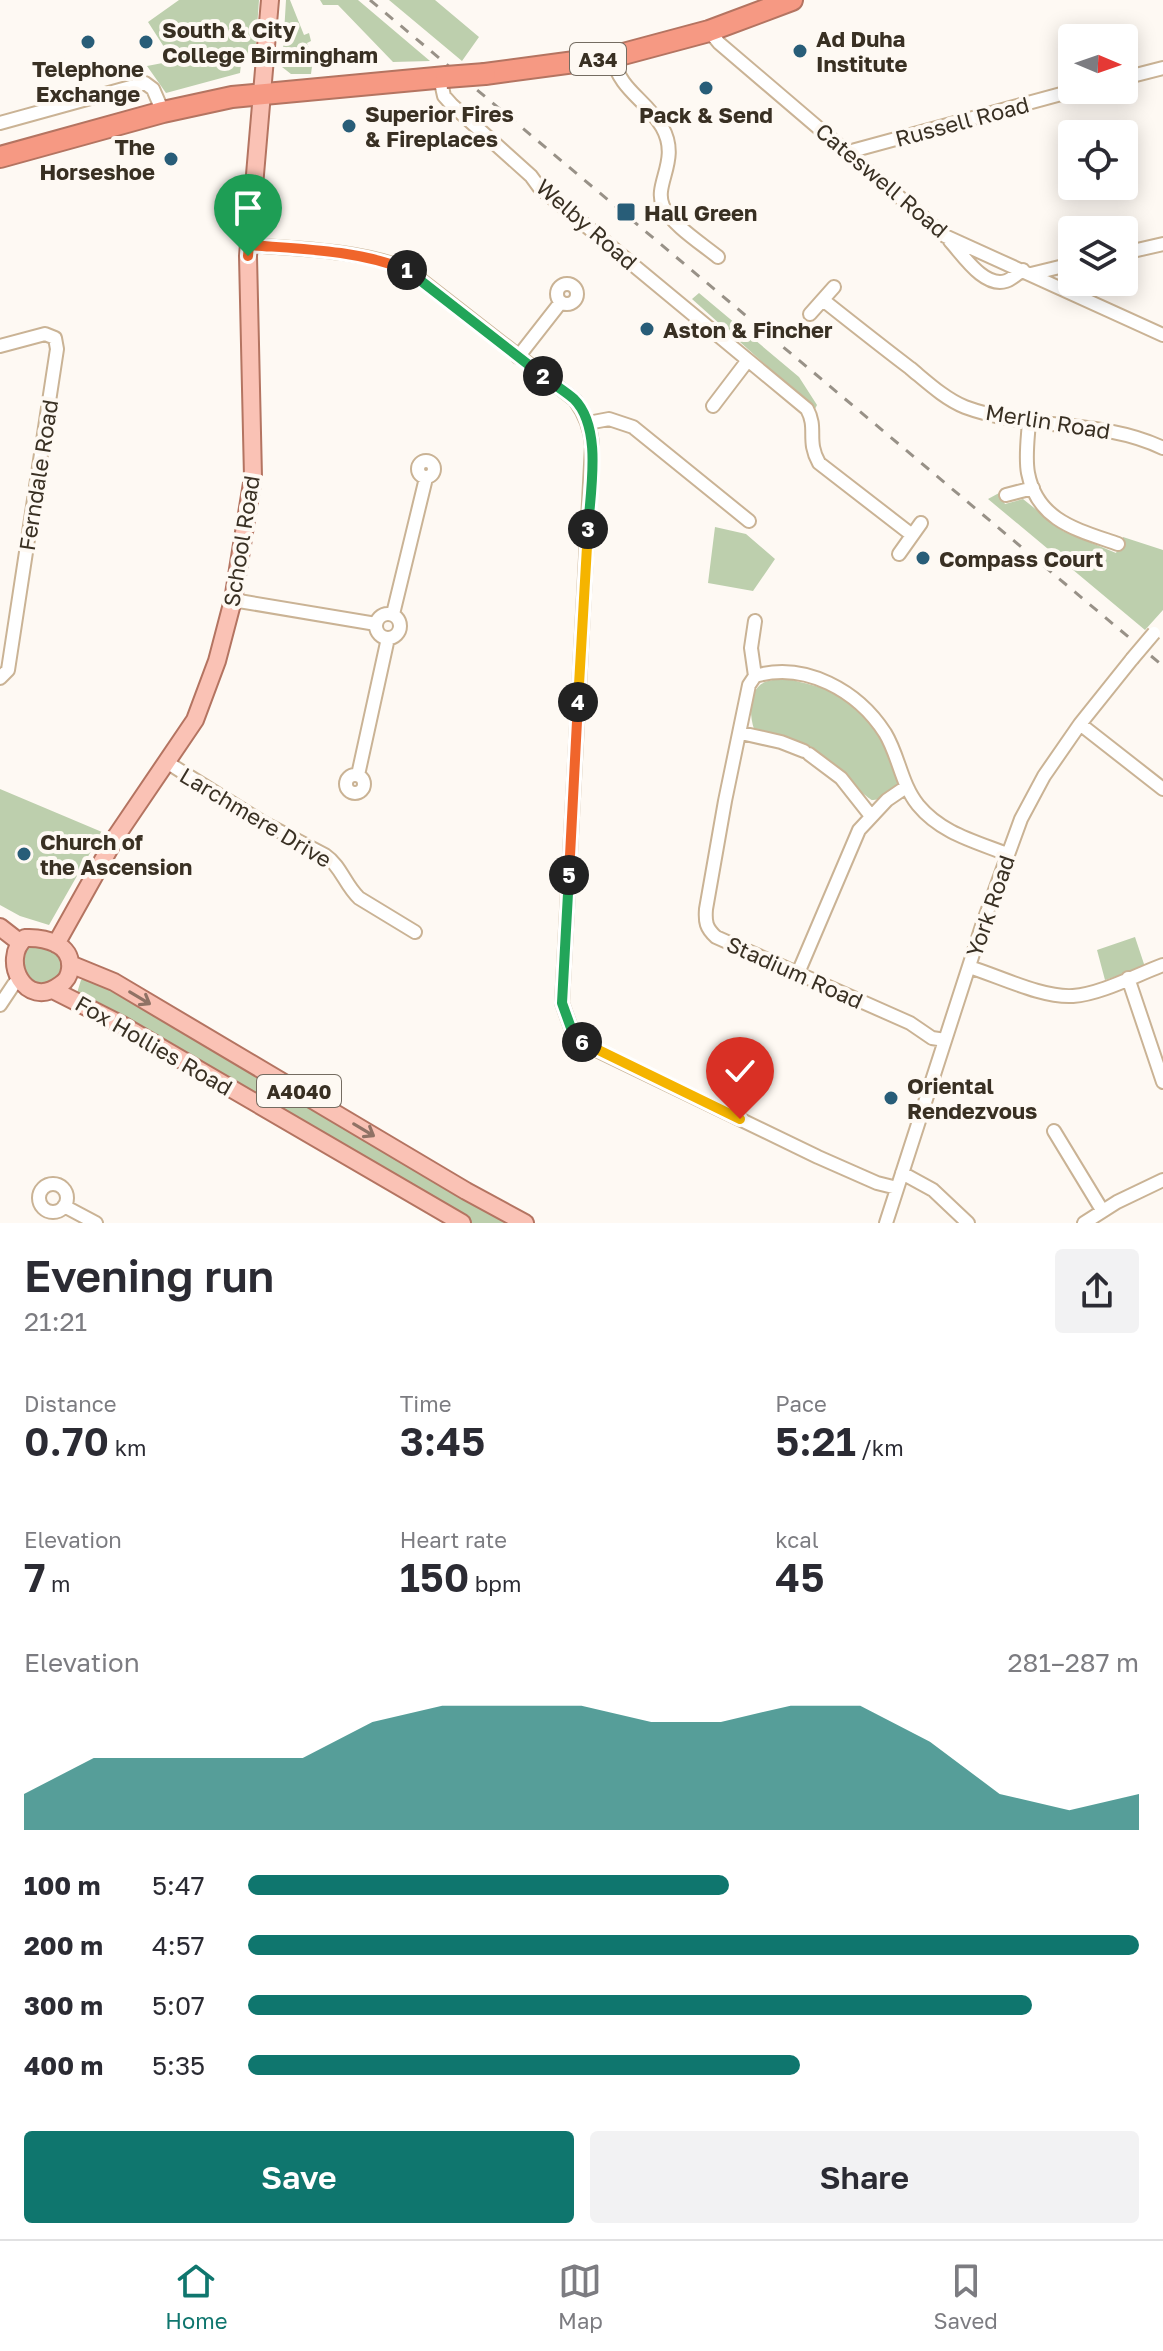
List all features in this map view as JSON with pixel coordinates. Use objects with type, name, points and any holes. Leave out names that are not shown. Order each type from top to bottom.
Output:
[{"type":"highway","name":"A34","points":[[0,157],[163,112],[232,97],[485,74],[612,57],[709,31],[792,0]]},
{"type":"main road","name":"School Road","points":[[56,944],[117,835],[195,720],[217,661],[233,600],[253,477],[249,245],[270,0]]},
{"type":"main road","points":[[0,927],[18,941]]},
{"type":"main road","points":[[39,938],[56,944],[67,953],[70,964],[67,979],[53,990],[30,991],[14,984],[1,964],[9,949],[18,941],[39,938]]},
{"type":"main road","name":"Fox Hollies Road","points":[[70,964],[114,982],[525,1223]]},
{"type":"main road","name":"Fox Hollies Road","points":[[53,990],[122,1025],[462,1223]]},
{"type":"street","name":"Cateswell Road","points":[[709,31],[719,43],[945,236],[1163,335]]},
{"type":"street","points":[[612,57],[622,84],[652,113],[669,144],[667,173],[660,189],[663,206],[671,217],[718,257]]},
{"type":"street","points":[[1138,74],[1163,68]]},
{"type":"street","name":"Welby Road","points":[[443,78],[444,96],[531,176],[539,187],[807,409],[812,417],[811,449],[819,463],[912,535]]},
{"type":"street","points":[[0,123],[145,83],[153,89],[163,112]]},
{"type":"street","name":"Russell Road","points":[[848,152],[1058,95]]},
{"type":"street","points":[[945,236],[986,279],[996,282],[1058,266]]},
{"type":"street","points":[[1138,250],[1163,244]]},
{"type":"street","points":[[249,245],[316,250],[383,260],[407,269],[575,400],[588,423],[592,446],[562,1003],[565,1017],[584,1044],[818,1157],[877,1183],[897,1188]]},
{"type":"street","points":[[810,314],[834,287]]},
{"type":"street","name":"Merlin Road","points":[[823,300],[932,386],[964,406],[1029,421],[1120,432],[1163,448]]},
{"type":"street","points":[[518,357],[561,302]]},
{"type":"street","name":"Ferndale Road","points":[[0,346],[45,334],[55,338],[57,349],[4,674]]},
{"type":"street","points":[[713,406],[748,360]]},
{"type":"street","points":[[588,423],[609,419],[633,427],[749,521]]},
{"type":"street","points":[[1029,421],[1027,472],[1045,507],[1058,521],[1118,544]]},
{"type":"street","points":[[393,614],[426,478]]},
{"type":"street","points":[[1006,495],[1033,488]]},
{"type":"street","points":[[724,521],[734,509]]},
{"type":"street","points":[[899,554],[921,523]]},
{"type":"street","points":[[233,600],[376,624]]},
{"type":"street","points":[[388,638],[378,632],[376,624],[382,615],[393,614]]},
{"type":"street","points":[[388,638],[396,635],[401,628],[393,614]]},
{"type":"street","name":"Stadium Road","points":[[755,621],[751,648],[755,676],[749,685],[725,801],[705,920],[708,930],[716,937],[910,1023],[932,1038],[945,1040]]},
{"type":"street","name":"York Road","points":[[886,1223],[969,967],[1021,819],[1044,776],[1080,724],[1158,629]]},
{"type":"street","points":[[358,775],[388,638]]},
{"type":"street","points":[[755,676],[768,672],[789,673],[838,686],[858,702],[885,733],[906,787],[917,805],[940,827],[1007,854]]},
{"type":"street","points":[[1080,724],[1163,789]]},
{"type":"street","points":[[741,733],[781,742],[806,752],[841,778],[871,816]]},
{"type":"street","name":"Larchmere Drive","points":[[168,763],[262,822],[334,861],[352,892],[415,932]]},
{"type":"street","points":[[798,973],[859,830],[887,800],[906,787]]},
{"type":"street","points":[[969,967],[1033,989],[1069,997],[1163,965]]},
{"type":"street","points":[[1128,978],[1163,1082]]},
{"type":"street","points":[[0,1005],[14,984]]},
{"type":"street","points":[[1054,1131],[1102,1210]]},
{"type":"street","points":[[902,1173],[933,1190],[968,1223]]},
{"type":"street","points":[[1084,1223],[1102,1210],[1163,1180]]},
{"type":"street","points":[[64,1206],[96,1223]]},
{"type":"green space","points":[[179,0],[259,0],[255,56],[242,56],[240,73],[166,93],[147,66],[173,61],[148,22]]},
{"type":"green space","points":[[286,0],[290,0],[304,35],[309,33],[311,41],[307,43],[313,59],[311,74],[291,74],[282,67]]},
{"type":"green space","points":[[320,0],[358,0],[430,61],[393,62],[338,5],[323,5]]},
{"type":"green space","points":[[389,0],[435,0],[479,37],[462,61]]},
{"type":"green space","points":[[699,293],[799,377],[817,405],[815,409],[692,299]]},
{"type":"green space","points":[[999,493],[1005,504],[1023,499],[1063,531],[1116,553],[1123,537],[1163,550],[1163,610],[1145,630],[988,499]]},
{"type":"green space","points":[[715,527],[746,534],[775,559],[753,591],[708,583]]},
{"type":"green space","points":[[789,679],[832,692],[866,719],[883,743],[895,770],[898,783],[890,792],[872,800],[803,744],[754,729],[751,709],[757,688],[768,681]]},
{"type":"green space","points":[[0,789],[102,832],[49,925],[20,916],[0,905]]},
{"type":"green space","points":[[1135,937],[1145,967],[1105,980],[1097,950]]},
{"type":"green space","points":[[34,945],[58,953],[63,962],[62,975],[39,986],[28,983],[12,953]]},
{"type":"green space","points":[[81,980],[129,998],[512,1223],[470,1223],[436,1204],[77,993]]},
{"type":"railway","points":[[370,0],[1163,666]]},
{"type":"place","name":"Telephone Exchange","points":[[88,42]]},
{"type":"place","name":"South & City College Birmingham","points":[[146,42]]},
{"type":"place","name":"Ad Duha Institute","points":[[800,51]]},
{"type":"place","name":"Pack & Send","points":[[706,88]]},
{"type":"place","name":"Superior Fires & Fireplaces","points":[[349,126]]},
{"type":"place","name":"The Horseshoe","points":[[171,159]]},
{"type":"place","name":"Hall Green","points":[[626,212]]},
{"type":"place","name":"Aston & Fincher","points":[[647,329]]},
{"type":"place","name":"Compass Court","points":[[923,558]]},
{"type":"place","name":"Church of the Ascension","points":[[24,854]]},
{"type":"place","name":"Oriental Rendezvous","points":[[891,1098]]},
{"type":"route","points":[[248,256],[249,245],[316,250],[383,260],[407,269],[575,400],[583,412],[592,434],[592,446],[562,1003],[565,1017],[584,1044],[740,1119]]}]
